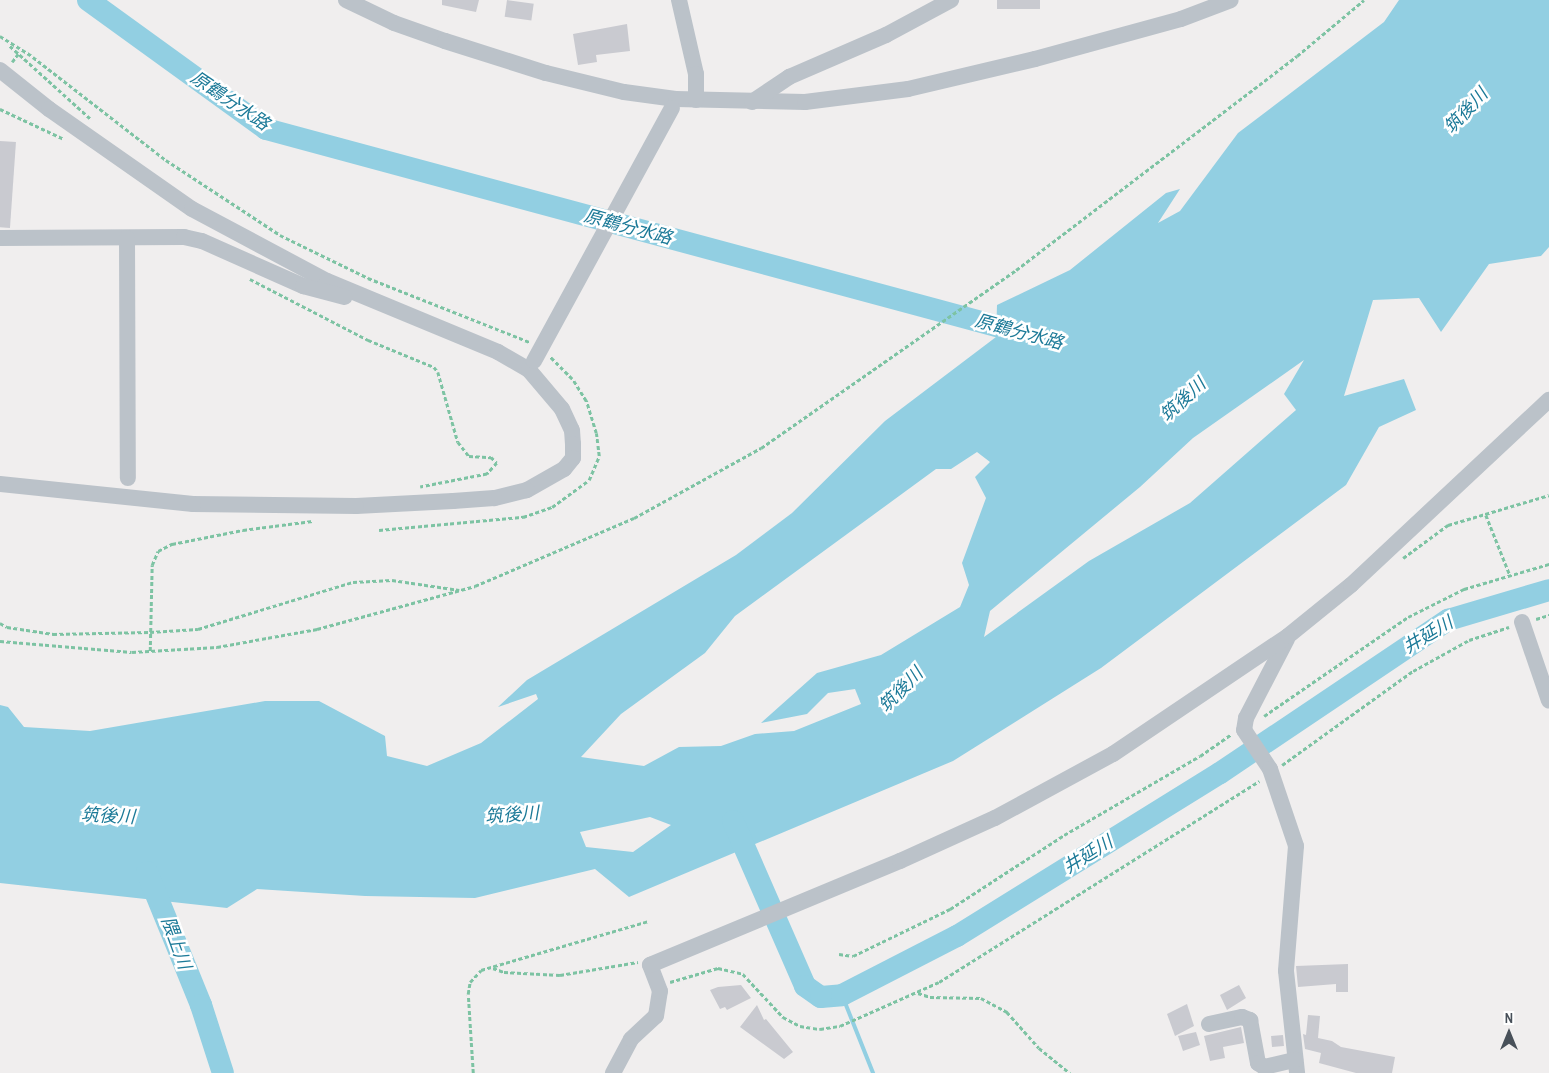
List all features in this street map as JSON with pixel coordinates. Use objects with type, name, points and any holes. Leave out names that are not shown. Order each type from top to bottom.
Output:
[{"type":"street","points":[[346,0],[394,23],[546,73],[674,104],[696,100],[804,102],[908,89],[1116,37],[1181,19],[1231,0]]},
{"type":"street","points":[[679,0],[696,74],[696,100]]},
{"type":"street","points":[[752,102],[789,77],[886,35],[951,0]]},
{"type":"street","points":[[0,70],[192,209],[274,254],[370,301],[532,365],[562,410],[572,430],[573,458],[549,479],[527,490],[494,498],[356,506],[193,504],[0,484]]},
{"type":"street","points":[[532,365],[674,104]]},
{"type":"street","points":[[0,238],[184,237],[202,241],[260,270],[303,286],[370,301]]},
{"type":"street","points":[[127,238],[128,478]]},
{"type":"street","points":[[614,1073],[631,1040],[656,1016],[658,986],[650,965],[747,926],[995,818],[1112,754],[1288,636],[1397,544],[1549,400]]},
{"type":"street","points":[[1522,622],[1549,701]]},
{"type":"street","points":[[1209,1024],[1242,1018],[1250,1020],[1258,1063],[1264,1067],[1296,1067],[1286,971],[1296,846],[1271,771],[1245,726],[1288,636]]},
{"type":"path","points":[[0,641],[48,647],[150,651],[217,647],[317,629],[461,590],[634,518],[761,448],[1016,270],[1297,56],[1364,0]]},
{"type":"path","points":[[0,38],[98,126]]},
{"type":"path","points":[[1,108],[71,142]]},
{"type":"path","points":[[244,276],[368,340],[434,367],[438,372],[458,442],[469,456],[491,457],[497,463],[487,474],[419,488]]},
{"type":"path","points":[[1402,559],[1448,525],[1549,496]]},
{"type":"path","points":[[1486,515],[1510,575]]},
{"type":"path","points":[[150,651],[152,564],[158,551],[172,544],[243,530],[318,519]]},
{"type":"path","points":[[839,954],[853,956],[950,909],[1064,835],[1200,756],[1408,616],[1464,589],[1549,564]]},
{"type":"path","points":[[0,623],[53,634],[198,629],[353,582],[392,580],[461,590]]},
{"type":"path","points":[[658,986],[718,968],[743,974],[783,1017],[800,1026],[820,1029],[840,1026],[917,992],[1034,925],[1271,771],[1412,671],[1470,640],[1522,622]]},
{"type":"path","points":[[473,1073],[468,994],[470,982],[481,970],[649,921]]},
{"type":"path","points":[[492,967],[504,972],[539,976],[635,961],[650,965]]},
{"type":"path","points":[[917,992],[930,997],[981,998],[1008,1012],[1039,1048],[1070,1073]]},
{"type":"water","name":"筑後川","points":[[1399,0],[1549,0],[1549,247],[1541,256],[1489,264],[1441,332],[1419,298],[1373,300],[1344,396],[1404,379],[1416,410],[1379,427],[1346,485],[1101,668],[953,761],[629,897],[595,869],[475,898],[365,896],[257,889],[227,908],[0,883],[0,705],[8,707],[24,727],[90,731],[265,701],[319,701],[385,736],[387,756],[427,766],[481,743],[538,699],[536,694],[498,707],[527,680],[736,555],[792,513],[885,421],[996,337],[997,305],[1070,270],[1166,193],[1180,189],[1158,223],[1180,211],[1238,133],[1384,22]],"holes":[[[1304,360],[1284,394],[1296,410],[1190,503],[1089,561],[984,637],[990,611],[1140,487],[1193,438]],[[977,452],[990,462],[975,477],[986,498],[962,563],[969,585],[960,607],[881,655],[817,673],[761,723],[807,714],[828,693],[855,689],[861,704],[794,731],[755,734],[721,746],[679,747],[644,766],[581,757],[621,714],[705,653],[735,616],[936,469],[951,469]],[[650,817],[671,825],[633,852],[586,847],[580,832]]]},
{"type":"building","points":[[442,0],[479,0],[476,12],[442,5]]},
{"type":"building","points":[[507,0],[534,4],[531,21],[505,17]]},
{"type":"building","points":[[997,0],[1040,0],[1040,9],[997,9]]},
{"type":"building","points":[[627,24],[630,51],[596,55],[597,62],[578,65],[573,34]]},
{"type":"building","points":[[0,141],[16,142],[10,228],[0,227]]},
{"type":"building","points":[[1348,964],[1348,992],[1336,992],[1336,984],[1298,987],[1296,966]]},
{"type":"building","points":[[741,985],[751,998],[727,1010],[725,1007],[720,1009],[710,990],[718,987]]},
{"type":"building","points":[[1239,985],[1246,998],[1227,1010],[1220,995]]},
{"type":"building","points":[[1187,1004],[1194,1026],[1175,1036],[1167,1014]]},
{"type":"building","points":[[757,1005],[764,1020],[766,1019],[793,1052],[784,1059],[740,1027]]},
{"type":"building","points":[[1308,1015],[1320,1016],[1318,1038],[1332,1041],[1341,1047],[1395,1057],[1392,1073],[1356,1073],[1319,1063],[1321,1053],[1305,1049],[1303,1034],[1306,1035]]},
{"type":"building","points":[[1241,1027],[1244,1043],[1223,1047],[1225,1058],[1210,1061],[1204,1036]]},
{"type":"building","points":[[1196,1032],[1200,1045],[1183,1051],[1178,1036]]},
{"type":"building","points":[[1283,1035],[1284,1046],[1272,1047],[1271,1036]]},
{"type":"waterway","name":"原鶴分水路","points":[[88,0],[266,129],[1026,334]]},
{"type":"waterway","name":"井延川","points":[[733,821],[805,986],[821,997],[842,995],[957,936],[1220,773],[1448,620],[1549,590]]},
{"type":"waterway","name":"隈上川","points":[[147,872],[201,1005],[223,1073]]},
{"type":"waterway","points":[[842,995],[873,1073]]}]
